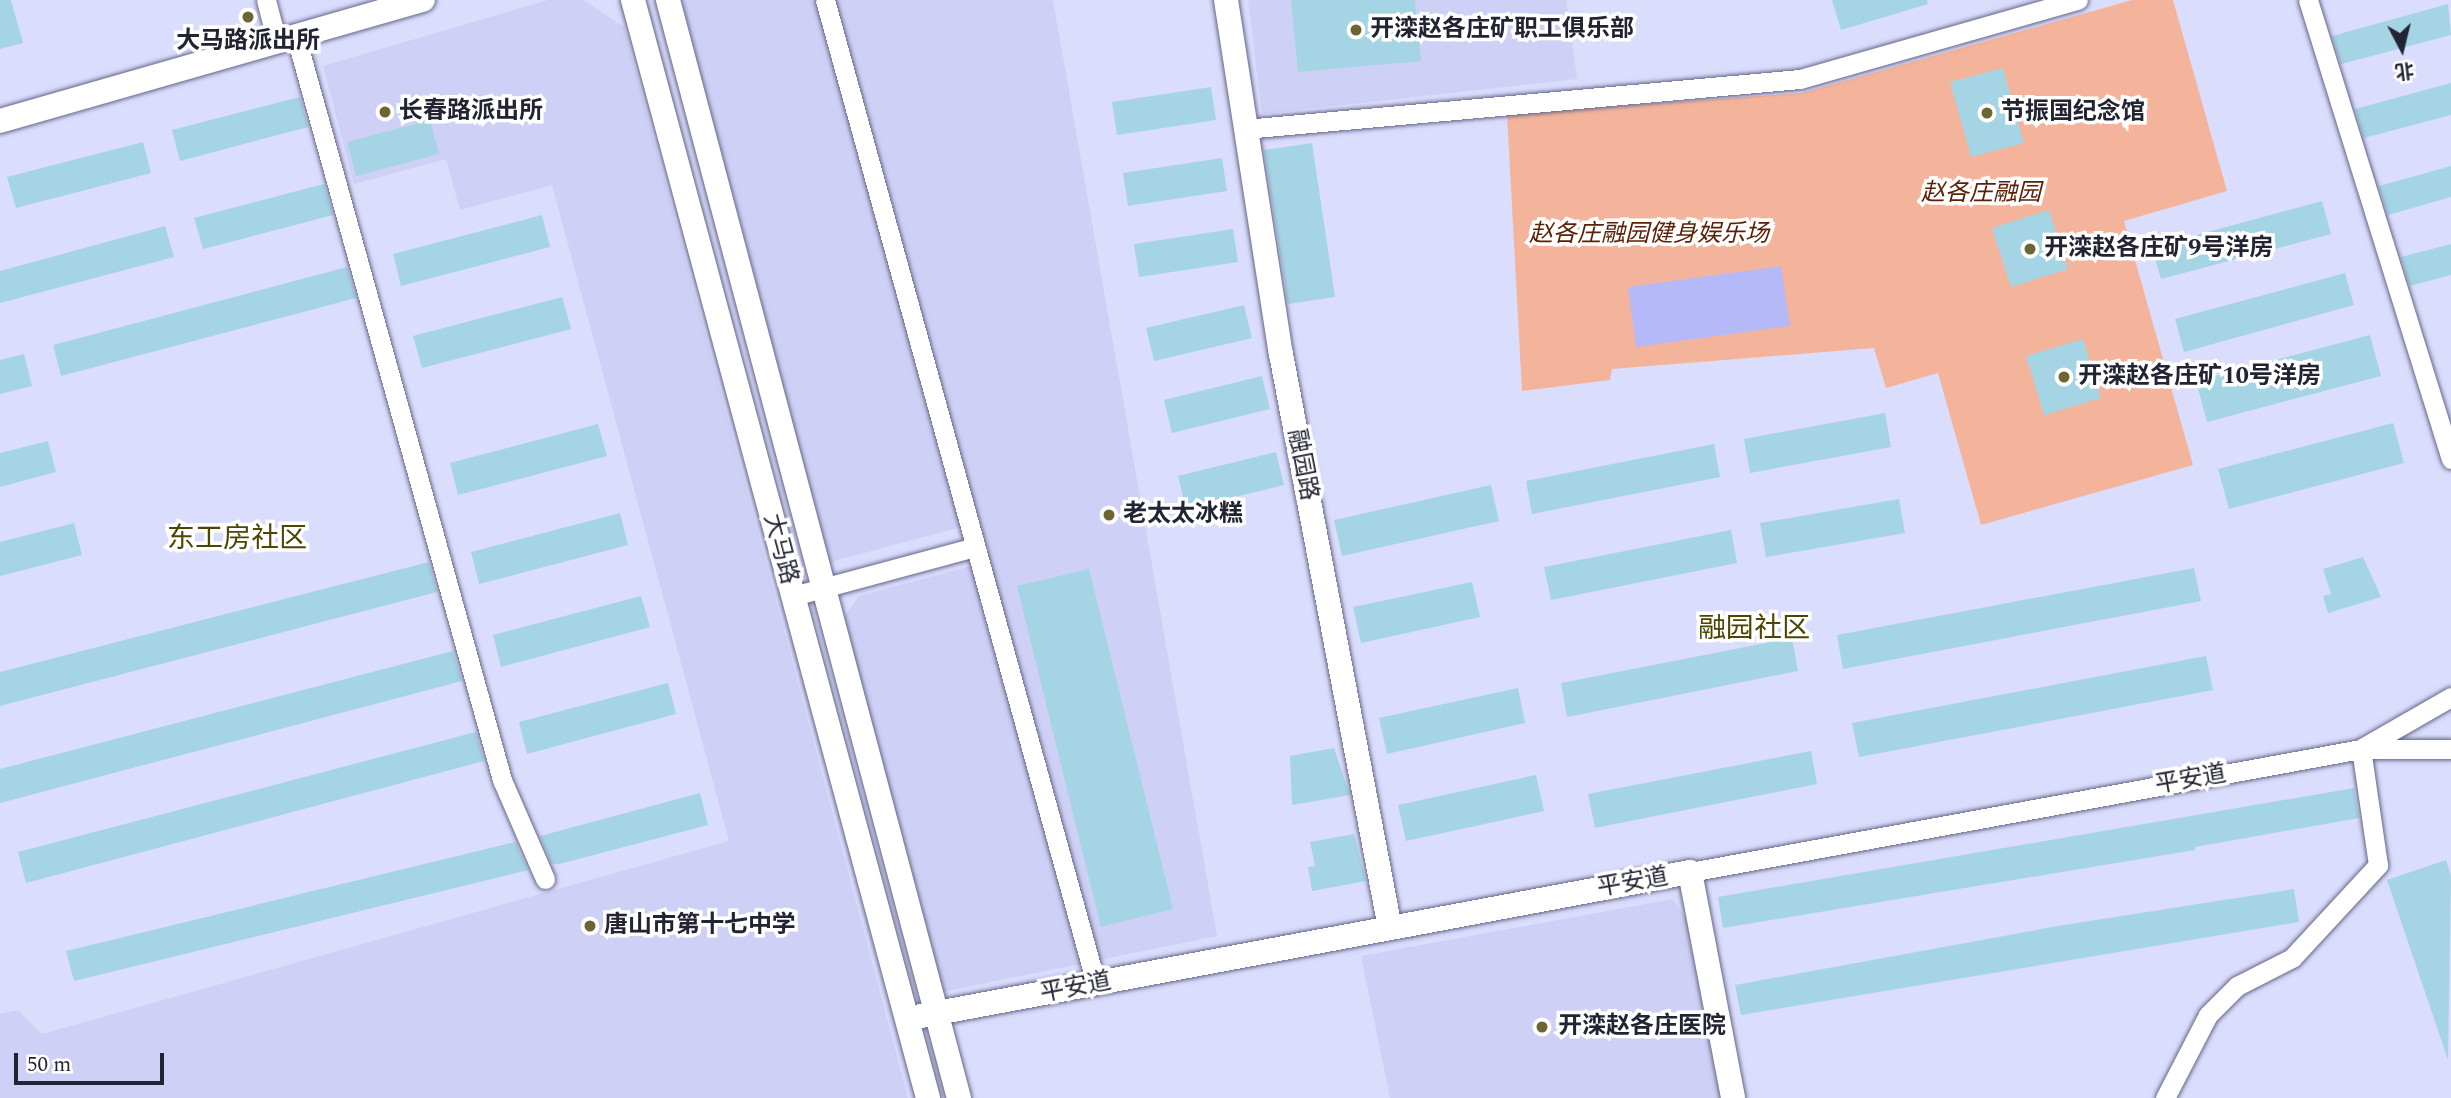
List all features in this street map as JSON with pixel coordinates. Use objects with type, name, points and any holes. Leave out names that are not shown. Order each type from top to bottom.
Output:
[{"type":"street","points":[[266,0],[286,39],[502,780],[545,879]]},
{"type":"street","points":[[0,121],[424,0]]},
{"type":"street","name":"大马路","points":[[632,0],[928,1098]]},
{"type":"street","name":"大马路","points":[[668,0],[959,1098]]},
{"type":"street","points":[[825,0],[1096,984]]},
{"type":"street","name":"融园路","points":[[1226,0],[1244,129],[1284,368],[1390,928]]},
{"type":"street","points":[[1244,129],[1800,79],[2078,0]]},
{"type":"street","points":[[2308,0],[2451,459]]},
{"type":"street","points":[[793,596],[975,547]]},
{"type":"street","points":[[2361,749],[2451,697]]},
{"type":"street","points":[[2361,749],[2451,749]]},
{"type":"street","points":[[2165,1098],[2208,1015],[2237,986],[2292,958],[2378,865],[2361,749]]},
{"type":"street","name":"平安道","points":[[906,1017],[937,1015],[1390,928],[2361,749]]},
{"type":"street","points":[[1690,872],[1733,1098]]},
{"type":"shaded area","points":[[548,0],[583,0],[624,27],[908,1098],[0,1098],[0,1014],[18,1010],[42,1034],[729,841],[552,185],[460,210],[446,159],[354,184],[323,66]]},
{"type":"shaded area","points":[[681,0],[1053,0],[1217,936],[942,992],[842,620],[859,596],[979,564],[969,525],[830,562]]},
{"type":"shaded area","name":"开滦赵各庄矿职工俱乐部","points":[[1248,0],[1566,0],[1577,79],[1262,114]]},
{"type":"shaded area","name":"开滦赵各庄医院","points":[[1673,899],[1686,919],[1721,1098],[1390,1098],[1361,956]]},
{"type":"green space","name":"赵各庄融园","points":[[2132,0],[2173,0],[2227,191],[2124,221],[2193,465],[1981,525],[1938,373],[1886,388],[1874,348],[1612,369],[1610,380],[1522,391],[1507,114],[1802,93]]},
{"type":"water","points":[[1781,266],[1790,326],[1636,347],[1628,287]]},
{"type":"building","points":[[0,0],[11,0],[23,43],[0,49]]},
{"type":"building","name":"开滦赵各庄矿职工俱乐部","points":[[1291,0],[1415,0],[1421,61],[1298,72]]},
{"type":"building","points":[[1832,0],[1927,0],[1928,4],[1841,30]]},
{"type":"building","points":[[2448,4],[2451,35],[2341,64],[2332,36]]},
{"type":"building","name":"节振国纪念馆","points":[[2003,68],[2024,143],[1971,157],[1950,82]]},
{"type":"building","points":[[2451,83],[2451,115],[2364,138],[2355,109]]},
{"type":"building","points":[[1211,87],[1216,120],[1117,135],[1112,102]]},
{"type":"building","points":[[300,97],[308,127],[180,161],[172,130]]},
{"type":"building","name":"长春路派出所","points":[[430,120],[439,154],[356,176],[347,142]]},
{"type":"building","points":[[143,142],[151,173],[16,208],[7,177]]},
{"type":"building","points":[[1312,143],[1335,297],[1288,304],[1264,150]]},
{"type":"building","points":[[1222,158],[1227,191],[1128,206],[1123,173]]},
{"type":"building","points":[[2451,166],[2451,197],[2388,215],[2379,186]]},
{"type":"building","points":[[324,184],[333,215],[203,249],[194,218]]},
{"type":"building","points":[[2322,201],[2331,234],[2161,279],[2152,247]]},
{"type":"building","name":"开滦赵各庄矿9号洋房","points":[[2049,210],[2068,269],[2011,287],[1992,228]]},
{"type":"building","points":[[542,215],[550,247],[401,286],[393,254]]},
{"type":"building","points":[[165,226],[174,257],[0,303],[0,271]]},
{"type":"building","points":[[1233,229],[1238,262],[1139,277],[1134,244]]},
{"type":"building","points":[[2451,244],[2451,275],[2410,286],[2401,257]]},
{"type":"building","points":[[347,267],[356,298],[61,376],[53,345]]},
{"type":"building","points":[[2345,273],[2354,305],[2184,352],[2175,319]]},
{"type":"building","points":[[562,297],[571,329],[422,368],[413,336]]},
{"type":"building","points":[[1244,305],[1252,338],[1154,361],[1146,328]]},
{"type":"building","points":[[2370,335],[2381,376],[2207,422],[2196,381]]},
{"type":"building","name":"开滦赵各庄矿10号洋房","points":[[2083,339],[2101,398],[2044,415],[2026,356]]},
{"type":"building","points":[[24,354],[32,386],[0,394],[0,360]]},
{"type":"building","points":[[1262,376],[1270,409],[1172,433],[1164,400]]},
{"type":"building","points":[[1885,413],[1891,447],[1750,473],[1744,439]]},
{"type":"building","points":[[2393,423],[2404,463],[2229,509],[2218,469]]},
{"type":"building","points":[[598,424],[607,456],[458,495],[450,463]]},
{"type":"building","points":[[48,441],[56,472],[0,487],[0,453]]},
{"type":"building","points":[[1714,444],[1720,477],[1532,514],[1526,481]]},
{"type":"building","points":[[1276,452],[1284,485],[1186,509],[1178,476]]},
{"type":"building","points":[[1491,485],[1499,521],[1342,556],[1334,520]]},
{"type":"building","points":[[1899,499],[1905,533],[1766,557],[1760,523]]},
{"type":"building","points":[[620,513],[628,545],[479,584],[471,552]]},
{"type":"building","points":[[74,523],[82,555],[0,576],[0,542]]},
{"type":"building","points":[[1731,530],[1737,563],[1551,600],[1544,567]]},
{"type":"building","points":[[2363,557],[2381,597],[2328,613],[2323,596],[2331,594],[2323,569]]},
{"type":"building","points":[[429,562],[437,592],[0,706],[0,672]]},
{"type":"building","points":[[2194,568],[2201,601],[1843,669],[1837,635]]},
{"type":"building","points":[[1089,569],[1173,909],[1101,927],[1017,586]]},
{"type":"building","points":[[1472,582],[1480,617],[1361,643],[1353,607]]},
{"type":"building","points":[[641,596],[650,627],[501,667],[493,635]]},
{"type":"building","points":[[1792,638],[1798,671],[1567,717],[1561,683]]},
{"type":"building","points":[[453,651],[462,681],[0,803],[0,769]]},
{"type":"building","points":[[2206,656],[2213,690],[1859,757],[1852,723]]},
{"type":"building","points":[[668,683],[676,714],[527,754],[519,722]]},
{"type":"building","points":[[1518,688],[1525,723],[1387,754],[1379,718]]},
{"type":"building","points":[[476,732],[484,761],[26,883],[18,852]]},
{"type":"building","points":[[1334,748],[1350,795],[1292,805],[1290,756]]},
{"type":"building","points":[[1811,751],[1817,784],[1595,828],[1588,794]]},
{"type":"building","points":[[1536,775],[1544,811],[1406,841],[1398,805]]},
{"type":"building","points":[[2354,788],[2359,818],[2195,847],[2195,850],[1723,928],[1718,897]]},
{"type":"building","points":[[700,793],[708,825],[559,864],[552,864],[540,836]]},
{"type":"building","points":[[1354,834],[1366,881],[1312,891],[1308,867],[1315,866],[1310,842]]},
{"type":"building","points":[[515,842],[528,870],[74,981],[66,951]]},
{"type":"building","points":[[2446,860],[2451,876],[2448,1060],[2387,880]]},
{"type":"building","points":[[2294,889],[2299,922],[1741,1015],[1735,985],[2064,925]]},
{"type":"place","name":"大马路派出所","points":[[248,17]]},
{"type":"place","name":"开滦赵各庄矿职工俱乐部","points":[[1356,30]]},
{"type":"place","name":"长春路派出所","points":[[385,112]]},
{"type":"place","name":"节振国纪念馆","points":[[1987,113]]},
{"type":"place","name":"开滦赵各庄矿9号洋房","points":[[2030,249]]},
{"type":"place","name":"开滦赵各庄矿10号洋房","points":[[2064,377]]},
{"type":"place","name":"老太太冰糕","points":[[1109,515]]},
{"type":"place","name":"唐山市第十七中学","points":[[590,926]]},
{"type":"place","name":"开滦赵各庄医院","points":[[1542,1027]]},
{"type":"district","name":"东工房社区","points":[[237,539]]},
{"type":"district","name":"融园社区","points":[[1754,629]]},
{"type":"park label","name":"赵各庄融园健身娱乐场","points":[[1649,235]]}]
